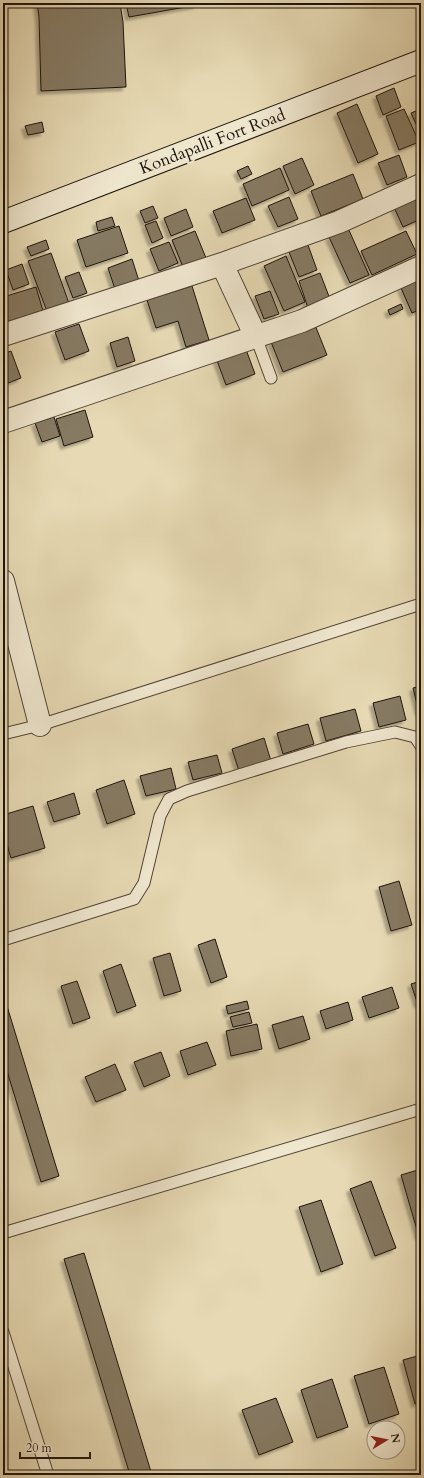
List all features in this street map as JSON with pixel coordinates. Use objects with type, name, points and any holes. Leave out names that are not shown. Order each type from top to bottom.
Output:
[{"type":"street","name":"Kondapalli Fort Road","points":[[3,222],[421,61]]},
{"type":"street","points":[[3,335],[222,264],[339,222],[421,185]]},
{"type":"street","points":[[222,264],[256,337]]},
{"type":"street","points":[[3,422],[302,321],[421,267]]},
{"type":"street","points":[[3,581],[40,725]]},
{"type":"lane","points":[[256,337],[271,378]]},
{"type":"lane","points":[[3,734],[40,725],[421,604]]},
{"type":"lane","points":[[3,940],[134,899],[144,883],[160,816],[169,799],[181,793],[346,742],[395,732],[414,737],[421,746]]},
{"type":"lane","points":[[3,1233],[421,1109]]},
{"type":"lane","points":[[3,1332],[48,1475]]},
{"type":"building","points":[[37,3],[120,3],[123,22],[126,87],[41,91],[39,17]]},
{"type":"building","points":[[126,3],[197,3],[197,5],[129,17]]},
{"type":"building","points":[[394,88],[401,107],[383,115],[376,96]]},
{"type":"building","points":[[357,104],[378,154],[358,163],[337,113]]},
{"type":"building","points":[[404,109],[419,142],[399,150],[386,116]]},
{"type":"building","points":[[421,109],[421,135],[411,113]]},
{"type":"building","points":[[42,122],[44,132],[28,135],[25,126]]},
{"type":"building","points":[[399,155],[407,177],[387,185],[378,163]]},
{"type":"building","points":[[302,158],[314,185],[295,194],[283,166]]},
{"type":"building","points":[[248,166],[252,174],[241,179],[237,171]]},
{"type":"building","points":[[280,168],[289,190],[252,206],[243,184]]},
{"type":"building","points":[[353,174],[363,199],[321,216],[311,191]]},
{"type":"building","points":[[414,196],[421,211],[421,219],[403,227],[393,205]]},
{"type":"building","points":[[289,197],[298,219],[278,227],[268,206]]},
{"type":"building","points":[[246,198],[255,220],[222,233],[213,211]]},
{"type":"building","points":[[153,206],[158,218],[145,223],[140,211]]},
{"type":"building","points":[[186,209],[193,227],[171,236],[164,218]]},
{"type":"building","points":[[112,217],[115,226],[98,231],[96,222]]},
{"type":"building","points":[[156,221],[163,238],[152,243],[145,225]]},
{"type":"building","points":[[119,226],[128,253],[86,267],[77,240]]},
{"type":"building","points":[[348,228],[369,275],[350,283],[329,237]]},
{"type":"building","points":[[195,231],[206,258],[183,267],[172,240]]},
{"type":"building","points":[[406,231],[417,254],[372,275],[361,251]]},
{"type":"building","points":[[46,240],[49,249],[31,256],[27,247]]},
{"type":"building","points":[[169,242],[178,263],[159,271],[150,249]]},
{"type":"building","points":[[308,245],[317,270],[299,277],[289,252]]},
{"type":"building","points":[[51,253],[70,306],[48,314],[28,261]]},
{"type":"building","points":[[286,256],[305,302],[284,311],[264,266]]},
{"type":"building","points":[[132,259],[139,281],[115,289],[108,268]]},
{"type":"building","points":[[22,264],[29,284],[13,290],[6,270]]},
{"type":"building","points":[[79,272],[87,293],[73,298],[65,277]]},
{"type":"building","points":[[320,273],[330,299],[308,308],[299,281]]},
{"type":"building","points":[[421,279],[421,309],[412,313],[401,288]]},
{"type":"building","points":[[192,286],[209,340],[186,347],[178,321],[156,328],[147,300]]},
{"type":"building","points":[[36,287],[43,311],[3,324],[3,297]]},
{"type":"building","points":[[270,291],[279,314],[264,319],[255,296]]},
{"type":"building","points":[[401,304],[403,309],[390,315],[388,310]]},
{"type":"building","points":[[79,324],[89,351],[65,360],[55,332]]},
{"type":"building","points":[[315,325],[327,355],[283,372],[271,342]]},
{"type":"building","points":[[128,337],[135,361],[117,367],[110,343]]},
{"type":"building","points":[[244,344],[255,374],[226,385],[215,355]]},
{"type":"building","points":[[11,351],[21,378],[3,385],[3,354]]},
{"type":"building","points":[[85,410],[93,437],[64,446],[56,419]]},
{"type":"building","points":[[54,417],[60,436],[42,442],[35,423]]},
{"type":"building","points":[[421,686],[421,712],[419,712],[413,688]]},
{"type":"building","points":[[400,696],[406,720],[379,727],[373,703]]},
{"type":"building","points":[[355,709],[361,731],[326,741],[320,718]]},
{"type":"building","points":[[308,724],[314,744],[283,754],[277,733]]},
{"type":"building","points":[[264,738],[271,761],[239,771],[232,749]]},
{"type":"building","points":[[217,755],[222,773],[193,780],[188,762]]},
{"type":"building","points":[[171,768],[176,789],[146,796],[140,776]]},
{"type":"building","points":[[124,780],[135,814],[107,824],[96,790]]},
{"type":"building","points":[[74,793],[80,814],[54,822],[47,802]]},
{"type":"building","points":[[33,806],[45,848],[11,858],[3,831],[3,815]]},
{"type":"building","points":[[399,881],[412,925],[391,931],[379,887]]},
{"type":"building","points":[[215,939],[227,977],[211,983],[198,945]]},
{"type":"building","points":[[170,953],[181,991],[164,996],[153,958]]},
{"type":"building","points":[[121,964],[136,1006],[117,1013],[103,971]]},
{"type":"building","points":[[77,981],[90,1018],[73,1024],[61,986]]},
{"type":"building","points":[[421,981],[421,1004],[418,1005],[411,984]]},
{"type":"building","points":[[392,987],[399,1008],[369,1018],[362,997]]},
{"type":"building","points":[[3,993],[59,1176],[41,1182],[3,1058]]},
{"type":"building","points":[[247,1001],[249,1009],[228,1014],[226,1006]]},
{"type":"building","points":[[348,1002],[353,1020],[326,1029],[320,1011]]},
{"type":"building","points":[[249,1012],[252,1023],[233,1027],[230,1017]]},
{"type":"building","points":[[303,1016],[310,1039],[279,1049],[272,1025]]},
{"type":"building","points":[[257,1024],[262,1049],[231,1056],[226,1031]]},
{"type":"building","points":[[207,1042],[216,1065],[188,1075],[180,1051]]},
{"type":"building","points":[[161,1052],[170,1076],[144,1087],[134,1062]]},
{"type":"building","points":[[115,1064],[126,1090],[96,1102],[85,1077]]},
{"type":"building","points":[[421,1169],[421,1236],[419,1237],[401,1175]]},
{"type":"building","points":[[371,1181],[396,1248],[375,1256],[350,1189]]},
{"type":"building","points":[[321,1200],[343,1264],[321,1272],[299,1207]]},
{"type":"building","points":[[84,1253],[152,1475],[130,1475],[64,1259]]},
{"type":"building","points":[[421,1355],[421,1402],[415,1404],[403,1360]]},
{"type":"building","points":[[384,1367],[399,1414],[381,1420],[368,1420],[354,1376]]},
{"type":"building","points":[[332,1379],[348,1427],[317,1438],[301,1390]]},
{"type":"building","points":[[276,1398],[293,1442],[259,1455],[242,1410]]}]
